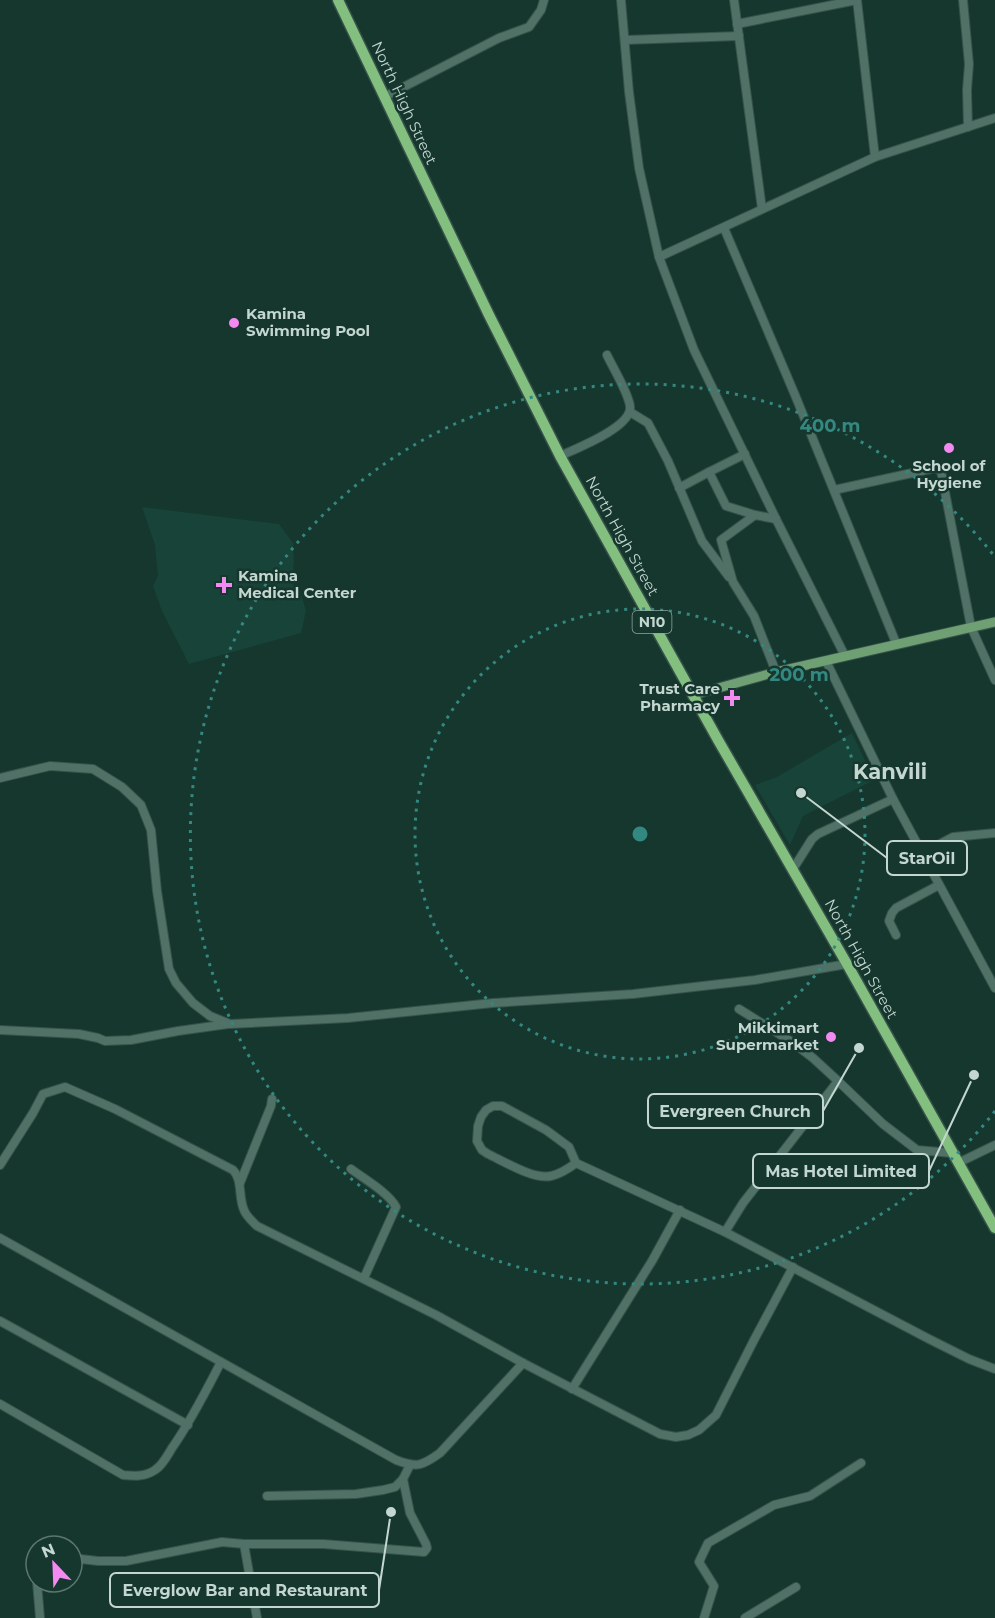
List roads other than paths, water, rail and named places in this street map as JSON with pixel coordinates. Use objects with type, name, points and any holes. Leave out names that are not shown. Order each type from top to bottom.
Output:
[{"type":"highway","name":"North High Street","points":[[339,0],[489,315],[560,456],[995,1228]]},
{"type":"main road","points":[[693,695],[776,672],[995,621]]},
{"type":"street","points":[[384,97],[499,38],[529,27],[542,10],[544,0]]},
{"type":"street","points":[[621,0],[629,92],[639,168],[659,257],[694,350],[845,656]]},
{"type":"street","points":[[734,0],[762,209]]},
{"type":"street","points":[[737,24],[857,0],[875,157]]},
{"type":"street","points":[[963,0],[969,64],[968,127]]},
{"type":"street","points":[[625,40],[739,36]]},
{"type":"street","points":[[659,257],[875,157],[995,118]]},
{"type":"street","points":[[724,228],[896,643]]},
{"type":"street","points":[[560,456],[603,436],[626,418],[630,412],[626,396],[607,355]]},
{"type":"street","points":[[630,412],[648,423],[668,461],[702,541],[733,582],[754,616],[776,672]]},
{"type":"street","points":[[679,488],[745,454]]},
{"type":"street","points":[[834,490],[935,468],[941,471],[971,627],[995,680]]},
{"type":"street","points":[[709,472],[726,506],[776,519]]},
{"type":"street","points":[[733,582],[721,540],[754,515]]},
{"type":"street","points":[[826,661],[893,799],[995,988]]},
{"type":"street","points":[[0,778],[50,766],[93,769],[122,787],[141,805],[151,830],[157,891],[169,969],[193,1003],[210,1016],[230,1024]]},
{"type":"street","points":[[792,869],[812,839],[818,834],[893,799]]},
{"type":"street","points":[[922,853],[953,837],[995,833]]},
{"type":"street","points":[[896,935],[889,921],[891,913],[939,885]]},
{"type":"street","points":[[0,1030],[79,1034],[105,1041],[131,1040],[230,1024],[348,1018],[493,1003],[633,994],[754,980],[847,964]]},
{"type":"street","points":[[739,1009],[813,1058],[883,1124],[917,1150],[955,1158],[995,1145]]},
{"type":"street","points":[[725,1232],[744,1203],[838,1081]]},
{"type":"street","points":[[0,1165],[43,1094],[65,1087],[114,1109],[233,1170],[236,1173],[243,1208],[256,1226],[364,1278],[660,1434],[676,1437],[699,1430],[716,1415],[793,1267]]},
{"type":"street","points":[[239,1185],[272,1099]]},
{"type":"street","points":[[576,1163],[564,1172],[549,1177],[537,1176],[488,1154],[482,1150],[477,1141],[481,1117],[493,1106],[502,1106],[546,1130],[569,1147],[576,1163],[725,1232],[929,1339],[995,1369]]},
{"type":"street","points":[[351,1169],[384,1194],[396,1207],[364,1278]]},
{"type":"street","points":[[572,1389],[652,1261],[680,1210]]},
{"type":"street","points":[[0,1239],[410,1466],[425,1463],[440,1453],[523,1363]]},
{"type":"street","points":[[0,1320],[188,1425]]},
{"type":"street","points":[[0,1404],[123,1475],[136,1476],[154,1471],[163,1463],[188,1425],[221,1362]]},
{"type":"street","points":[[704,1618],[714,1586],[699,1562],[708,1543],[774,1505],[810,1496],[861,1463]]},
{"type":"street","points":[[267,1496],[356,1494],[395,1487],[404,1479],[410,1466]]},
{"type":"street","points":[[84,1559],[126,1561],[222,1542],[323,1544],[424,1551],[427,1548],[426,1544],[410,1513],[404,1479]]},
{"type":"street","points":[[244,1544],[256,1618]]},
{"type":"street","points":[[745,1618],[795,1587]]},
{"type":"street","points":[[38,1594],[40,1618]]},
{"type":"place","name":"Kamina Swimming Pool","points":[[234,323]]},
{"type":"place","name":"School of Hygiene","points":[[949,448]]},
{"type":"place","name":"Kamina Medical Center","points":[[224,585]]},
{"type":"place","name":"Trust Care Pharmacy","points":[[732,698]]},
{"type":"place","name":"StarOil","points":[[801,793]]},
{"type":"place","name":"Mikkimart Supermarket","points":[[831,1037]]},
{"type":"place","name":"Evergreen Church","points":[[859,1048]]},
{"type":"place","name":"Mas Hotel Limited","points":[[974,1075]]},
{"type":"place","name":"Everglow Bar and Restaurant","points":[[391,1512]]},
{"type":"district","name":"Kanvili","points":[[890,772]]}]
